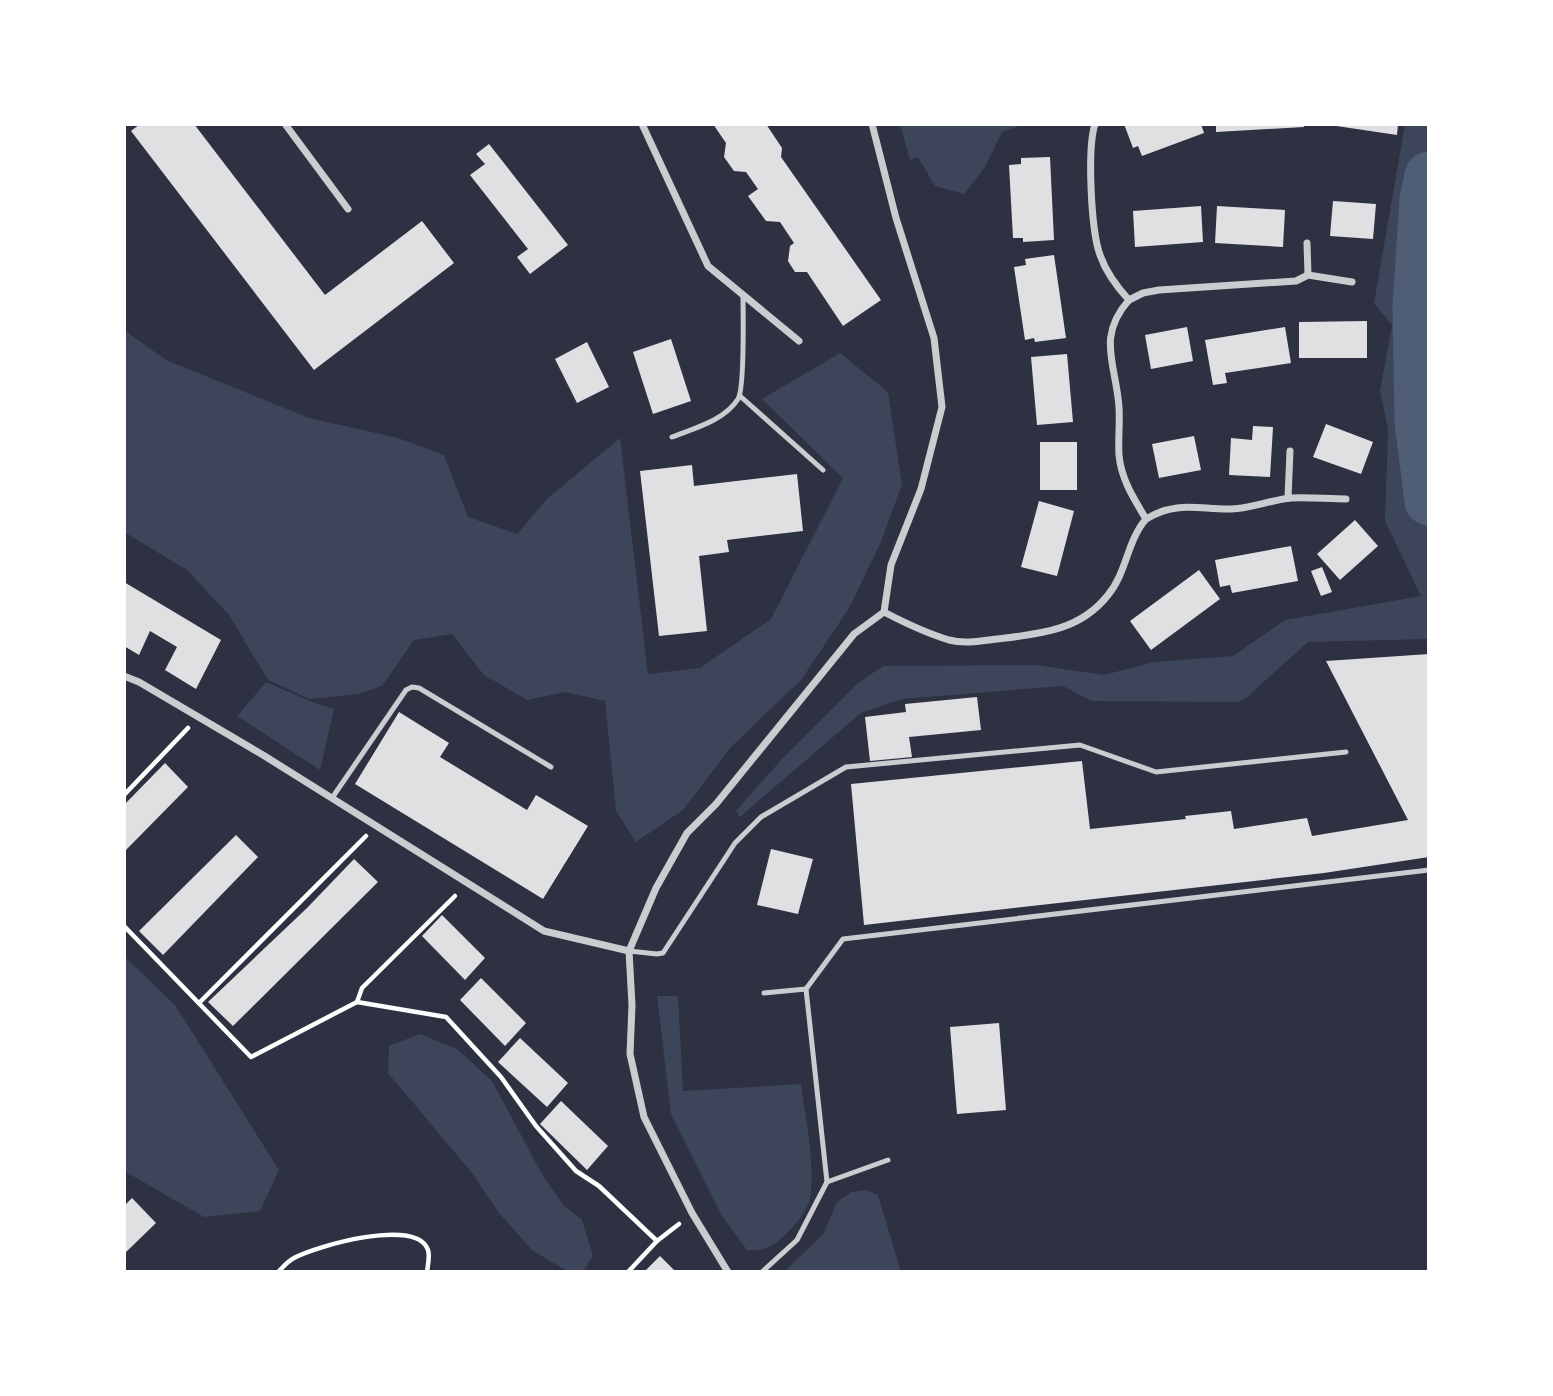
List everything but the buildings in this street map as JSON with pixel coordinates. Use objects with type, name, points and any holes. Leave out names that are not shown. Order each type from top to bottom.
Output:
[{"type":"street","points":[[285,124],[348,209]]},
{"type":"street","points":[[642,124],[708,266],[799,341]]},
{"type":"street","points":[[729,1272],[692,1213],[644,1117],[630,1054],[632,1005],[629,951],[656,888],[687,833],[716,804],[854,634],[884,612],[891,565],[921,489],[942,407],[934,338],[896,218],[872,124]]},
{"type":"street","points":[[1095,124],[1092,149],[1094,229],[1100,255],[1111,278],[1129,300]]},
{"type":"street","points":[[1307,243],[1308,275]]},
{"type":"street","points":[[1146,519],[1121,468],[1119,405],[1110,354],[1112,328],[1119,312],[1129,300],[1143,293],[1159,290],[1296,281],[1308,275],[1352,282]]},
{"type":"street","points":[[1289,498],[1290,451]]},
{"type":"street","points":[[884,612],[913,626],[961,642],[1060,630],[1088,616],[1108,595],[1123,570],[1132,540],[1146,519],[1155,513],[1179,507],[1233,509],[1289,498],[1346,499]]},
{"type":"street","points":[[124,674],[332,798],[544,931],[629,951]]},
{"type":"lane","points":[[672,437],[703,426],[729,410],[740,396],[743,295]]},
{"type":"lane","points":[[740,396],[823,470]]},
{"type":"lane","points":[[332,798],[406,690],[412,687],[419,688],[551,767]]},
{"type":"lane","points":[[629,951],[663,953],[735,843],[747,830],[761,817],[846,767],[1080,745],[1156,772],[1346,752]]},
{"type":"lane","points":[[762,1272],[797,1240],[827,1182],[806,989],[843,939],[1429,870]]},
{"type":"lane","points":[[764,993],[806,989]]},
{"type":"lane","points":[[827,1182],[888,1160]]},
{"type":"path","points":[[124,795],[199,717]]},
{"type":"path","points":[[199,1003],[376,825]]},
{"type":"path","points":[[357,1002],[362,988],[468,883]]},
{"type":"path","points":[[125,929],[251,1057],[357,1002],[446,1017],[501,1077],[536,1126],[576,1171],[599,1186],[657,1241]]},
{"type":"path","points":[[628,1272],[657,1241],[692,1213]]},
{"type":"path","points":[[278,1272],[293,1258],[335,1243],[369,1236],[399,1235],[422,1241],[428,1249],[427,1272]]},
{"type":"shaded area","points":[[900,124],[1055,124],[1022,125],[1002,132],[985,167],[964,194],[935,186],[918,157],[910,160]]},
{"type":"shaded area","points":[[1405,124],[1429,124],[1429,639],[1308,642],[1246,698],[1238,702],[1092,701],[1063,686],[902,699],[861,713],[740,817],[736,811],[782,759],[857,684],[883,666],[1036,665],[1104,675],[1154,662],[1233,656],[1285,620],[1421,596],[1385,521],[1388,429],[1380,391],[1392,325],[1374,303]]},
{"type":"shaded area","points":[[124,330],[166,360],[309,418],[398,438],[444,455],[468,517],[517,534],[548,498],[620,438],[648,674],[700,668],[771,619],[843,478],[762,399],[840,353],[888,392],[902,485],[880,544],[848,610],[801,680],[731,747],[683,810],[636,842],[616,811],[605,701],[565,692],[527,700],[484,675],[452,634],[414,640],[382,686],[359,694],[310,699],[268,680],[229,615],[187,570],[124,532]]},
{"type":"shaded area","points":[[266,682],[334,709],[320,770],[237,716]]},
{"type":"shaded area","points":[[124,956],[175,1005],[279,1170],[260,1211],[204,1217],[124,1171]]},
{"type":"shaded area","points":[[657,996],[678,996],[683,1091],[801,1084],[811,1157],[810,1198],[799,1220],[770,1246],[747,1250],[722,1216],[671,1114]]},
{"type":"shaded area","points":[[420,1034],[457,1049],[492,1081],[543,1176],[564,1206],[582,1220],[593,1256],[583,1272],[567,1271],[532,1250],[499,1213],[472,1173],[388,1073],[389,1046]]},
{"type":"shaded area","points":[[865,1190],[878,1195],[901,1272],[784,1272],[823,1234],[837,1202],[851,1192]]},
{"type":"waterway","points":[[1429,176],[1424,199],[1417,306],[1419,422],[1429,501]]}]
